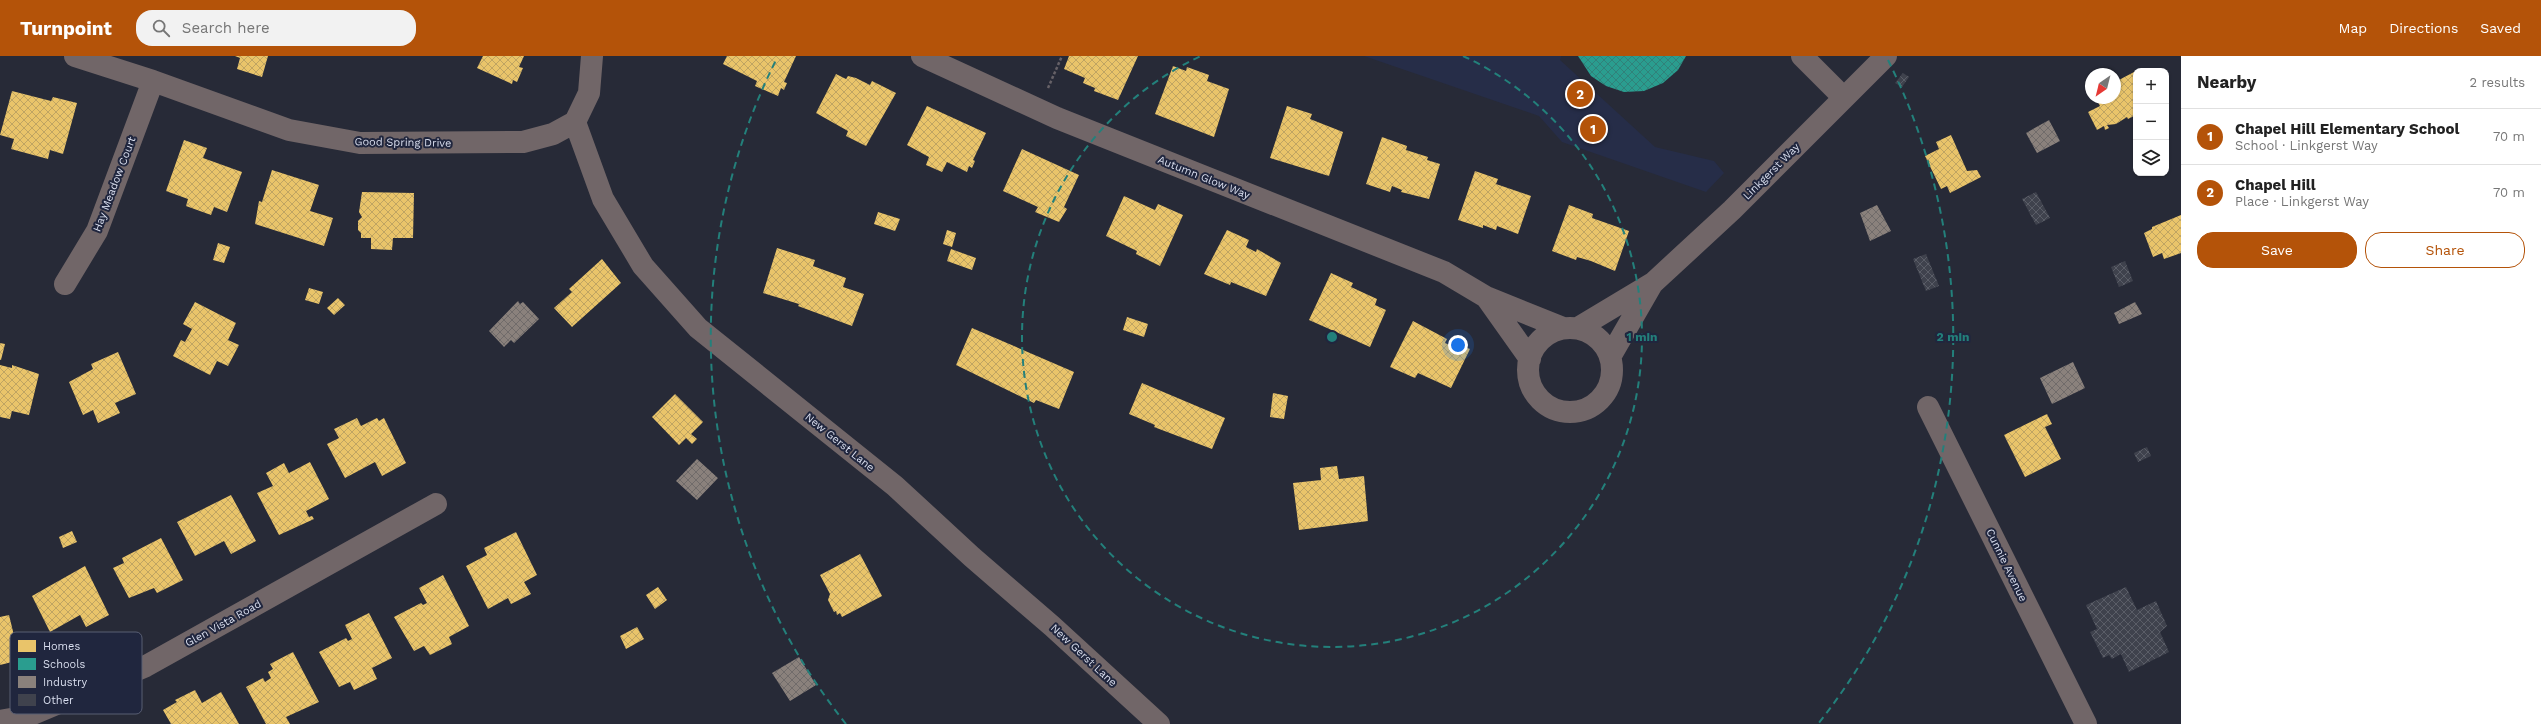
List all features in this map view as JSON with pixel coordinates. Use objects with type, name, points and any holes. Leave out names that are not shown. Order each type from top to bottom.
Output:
[{"type":"street","name":"Good Spring Drive","points":[[75,56],[153,81],[289,130],[360,143],[523,142],[553,134],[574,122]]},
{"type":"street","points":[[574,122],[589,93],[592,56]]},
{"type":"street","name":"Autumn Glow Way","points":[[922,56],[1057,118],[1444,272],[1486,297],[1570,328]]},
{"type":"street","points":[[1802,56],[1844,98]]},
{"type":"street","name":"Linkgerst Way","points":[[1570,328],[1653,283],[1732,210],[1886,56]]},
{"type":"street","name":"Hay Meadow Court","points":[[65,284],[97,231],[153,81]]},
{"type":"street","name":"New Gerst Lane","points":[[574,122],[603,199],[643,266],[698,328],[895,486],[1159,724]]},
{"type":"street","name":"Linkgerst Way","points":[[1610,357],[1653,283]]},
{"type":"street","name":"Autumn Glow Way","points":[[1486,297],[1530,359]]},
{"type":"street","points":[[1570,328],[1598,338],[1610,357],[1612,370],[1610,382],[1605,394],[1596,403],[1585,409],[1572,411],[1559,410],[1548,405],[1538,396],[1531,385],[1528,372],[1530,359],[1542,339],[1570,328]]},
{"type":"street","name":"Cunnie Avenue","points":[[1928,407],[2086,724]]},
{"type":"street","name":"Glen Vista Road","points":[[142,668],[436,504]]},
{"type":"street","name":"Glen Vista Road","points":[[0,721],[33,714]]},
{"type":"path","points":[[1048,88],[1062,56]]},
{"type":"shaded area","points":[[1364,56],[1561,56],[1560,60],[1655,147],[1714,161],[1724,173],[1706,192],[1562,142],[1539,116]]},
{"type":"building: Homes","points":[[235,56],[268,56],[262,77],[237,69],[240,58]]},
{"type":"building: Homes","points":[[483,56],[524,56],[519,67],[523,68],[517,82],[513,80],[512,84],[477,68]]},
{"type":"building: Homes","points":[[727,56],[796,56],[784,82],[787,83],[784,90],[781,88],[778,96],[755,86],[757,81],[723,64]]},
{"type":"building: Homes","points":[[1069,56],[1138,56],[1118,100],[1094,91],[1095,88],[1083,83],[1085,78],[1064,69]]},
{"type":"building: Homes","points":[[1173,66],[1186,71],[1187,67],[1209,75],[1207,81],[1229,89],[1214,137],[1155,114]]},
{"type":"building: Homes","points":[[2133,73],[2133,116],[2128,119],[2127,117],[2116,124],[2107,125],[2109,128],[2105,130],[2104,126],[2097,130],[2088,112],[2100,106],[2099,104],[2121,104],[2121,79]]},
{"type":"building: Homes","points":[[836,74],[846,79],[848,76],[856,78],[870,85],[872,81],[896,93],[866,146],[846,136],[848,131],[816,113]]},
{"type":"building: Homes","points":[[12,91],[51,101],[53,97],[77,103],[63,154],[50,150],[48,159],[11,149],[14,139],[0,135]]},
{"type":"building: Homes","points":[[927,106],[986,133],[973,160],[975,161],[972,168],[969,166],[967,172],[947,162],[942,172],[926,165],[929,157],[907,145]]},
{"type":"building: Homes","points":[[1287,106],[1312,114],[1310,119],[1343,132],[1329,176],[1270,158]]},
{"type":"building: Homes","points":[[1951,135],[1967,171],[1977,170],[1981,177],[1950,193],[1947,186],[1941,189],[1925,156],[1939,149],[1936,142]]},
{"type":"building: Homes","points":[[1382,137],[1407,146],[1406,150],[1428,157],[1427,160],[1440,164],[1429,199],[1401,192],[1402,190],[1392,186],[1390,192],[1366,184]]},
{"type":"building: Homes","points":[[184,140],[207,148],[203,158],[242,172],[227,212],[214,207],[211,215],[186,206],[188,199],[166,191]]},
{"type":"building: Homes","points":[[1022,149],[1079,175],[1064,207],[1067,209],[1059,222],[1035,212],[1038,207],[1003,191]]},
{"type":"building: Homes","points":[[272,170],[319,185],[310,211],[333,218],[324,246],[255,224],[259,201],[262,202]]},
{"type":"building: Homes","points":[[1475,171],[1498,179],[1496,184],[1531,196],[1518,234],[1497,226],[1496,230],[1483,225],[1483,228],[1458,220]]},
{"type":"building: Homes","points":[[362,192],[414,193],[413,238],[393,238],[392,250],[371,249],[371,238],[361,238],[361,233],[358,230],[358,221],[362,217],[359,212]]},
{"type":"building: Homes","points":[[1124,196],[1155,210],[1158,204],[1183,215],[1160,266],[1136,254],[1137,251],[1106,236]]},
{"type":"building: Homes","points":[[1569,205],[1593,214],[1592,218],[1629,231],[1615,271],[1591,261],[1577,257],[1576,260],[1552,251]]},
{"type":"building: Homes","points":[[878,212],[900,219],[895,231],[874,224]]},
{"type":"building: Homes","points":[[2181,215],[2181,253],[2164,259],[2162,253],[2153,257],[2144,233],[2152,229],[2152,227]]},
{"type":"building: Homes","points":[[947,230],[956,233],[952,247],[943,244]]},
{"type":"building: Homes","points":[[1227,230],[1249,240],[1246,247],[1256,252],[1257,249],[1281,263],[1266,296],[1231,282],[1230,285],[1204,274]]},
{"type":"building: Homes","points":[[218,243],[230,247],[224,263],[213,260]]},
{"type":"building: Homes","points":[[777,248],[815,260],[813,266],[846,278],[843,287],[864,294],[852,326],[798,306],[799,304],[763,293]]},
{"type":"building: Homes","points":[[951,249],[976,258],[972,270],[947,261]]},
{"type":"building: Homes","points":[[602,259],[621,283],[572,327],[554,308],[572,292],[569,289]]},
{"type":"building: Homes","points":[[1331,273],[1353,283],[1351,287],[1377,299],[1375,305],[1386,310],[1370,347],[1309,320]]},
{"type":"building: Homes","points":[[309,288],[323,292],[319,304],[305,300]]},
{"type":"building: Homes","points":[[338,298],[345,305],[334,315],[327,308]]},
{"type":"building: Homes","points":[[195,302],[236,323],[228,340],[239,345],[228,366],[217,361],[210,375],[173,356],[181,340],[185,342],[192,329],[183,324]]},
{"type":"building: Homes","points":[[1127,317],[1148,324],[1144,337],[1123,330]]},
{"type":"building: Homes","points":[[1413,321],[1447,339],[1445,343],[1452,346],[1454,342],[1470,349],[1451,388],[1418,373],[1415,378],[1390,367]]},
{"type":"building: Homes","points":[[972,328],[1074,372],[1059,409],[1036,400],[1034,403],[956,365]]},
{"type":"building: Homes","points":[[0,343],[5,344],[1,360],[0,360]]},
{"type":"building: Homes","points":[[118,352],[136,394],[115,403],[120,413],[98,423],[93,410],[83,415],[69,382],[93,369],[91,364]]},
{"type":"building: Homes","points":[[0,365],[12,368],[12,365],[39,374],[29,415],[12,411],[10,419],[0,417]]},
{"type":"building: Homes","points":[[1142,383],[1225,418],[1212,449],[1154,427],[1155,425],[1129,414]]},
{"type":"building: Homes","points":[[1273,393],[1288,396],[1284,419],[1270,417]]},
{"type":"building: Homes","points":[[675,394],[703,422],[691,434],[697,439],[692,444],[686,438],[679,445],[652,417]]},
{"type":"building: Homes","points":[[2047,414],[2052,424],[2045,427],[2061,459],[2025,477],[2004,435]]},
{"type":"building: Homes","points":[[357,418],[361,426],[377,418],[379,421],[384,418],[406,463],[382,476],[375,462],[345,478],[327,444],[339,438],[334,429]]},
{"type":"building: Homes","points":[[310,462],[329,499],[306,511],[309,517],[312,516],[314,519],[279,535],[257,493],[273,486],[266,473],[284,463],[289,473]]},
{"type":"building: Homes","points":[[1337,466],[1339,479],[1364,476],[1368,521],[1299,530],[1293,483],[1321,480],[1320,468]]},
{"type":"building: Homes","points":[[231,495],[256,541],[231,554],[224,541],[195,556],[177,522]]},
{"type":"building: Homes","points":[[72,531],[77,542],[63,548],[59,537]]},
{"type":"building: Homes","points":[[516,532],[537,575],[524,582],[531,594],[511,604],[508,598],[488,609],[466,566],[487,555],[484,548]]},
{"type":"building: Homes","points":[[161,538],[183,580],[157,593],[154,588],[129,598],[113,568],[124,563],[122,558]]},
{"type":"building: Homes","points":[[860,554],[882,596],[842,617],[840,613],[837,615],[836,611],[834,612],[828,600],[830,594],[820,575]]},
{"type":"building: Homes","points":[[85,566],[109,615],[86,627],[80,615],[50,632],[32,596]]},
{"type":"building: Homes","points":[[443,575],[469,626],[449,637],[452,644],[430,655],[424,646],[414,651],[394,617],[421,603],[423,605],[427,603],[419,588]]},
{"type":"building: Homes","points":[[658,587],[667,600],[655,609],[646,595]]},
{"type":"building: Homes","points":[[369,613],[392,658],[372,668],[377,679],[354,690],[350,682],[339,687],[319,652],[346,638],[348,641],[352,639],[345,625]]},
{"type":"building: Homes","points":[[9,615],[13,632],[10,632],[10,662],[0,665],[0,617]]},
{"type":"building: Homes","points":[[637,627],[644,639],[626,649],[620,636]]},
{"type":"building: Homes","points":[[293,652],[319,702],[286,717],[290,724],[266,724],[246,687],[263,678],[265,682],[271,678],[268,672],[273,669],[270,664]]},
{"type":"building: Homes","points":[[195,690],[202,703],[221,692],[239,724],[171,724],[163,710],[177,702],[175,700]]},
{"type":"building: Schools","points":[[1578,56],[1686,56],[1678,70],[1663,83],[1644,91],[1624,92],[1606,86],[1591,76]]},
{"type":"building: Industry","points":[[2049,120],[2060,141],[2037,153],[2026,133]]},
{"type":"building: Industry","points":[[1877,205],[1891,231],[1870,241],[1860,213]]},
{"type":"building: Industry","points":[[518,301],[520,304],[523,302],[539,319],[514,343],[511,340],[504,347],[489,331]]},
{"type":"building: Industry","points":[[2135,302],[2142,314],[2119,324],[2114,313]]},
{"type":"building: Industry","points":[[2073,362],[2085,388],[2052,404],[2040,378]]},
{"type":"building: Industry","points":[[697,459],[718,478],[697,500],[676,481]]},
{"type":"building: Industry","points":[[799,657],[816,685],[790,701],[772,673]]},
{"type":"building: Other","points":[[1903,73],[1909,77],[1902,87],[1895,83]]},
{"type":"building: Other","points":[[2036,192],[2050,218],[2036,225],[2022,199]]},
{"type":"building: Other","points":[[1926,254],[1939,286],[1926,291],[1913,259]]},
{"type":"building: Other","points":[[2125,261],[2133,281],[2119,287],[2111,267]]},
{"type":"building: Other","points":[[2147,447],[2151,456],[2138,462],[2134,453]]},
{"type":"building: Other","points":[[2126,587],[2137,610],[2156,601],[2167,626],[2160,632],[2169,652],[2129,672],[2121,654],[2112,659],[2109,655],[2103,658],[2090,632],[2097,629],[2086,605]]},
{"type":"place","name":"Chapel Hill","points":[[1580,94]]},
{"type":"place","name":"Chapel Hill Elementary School","points":[[1593,129]]}]
